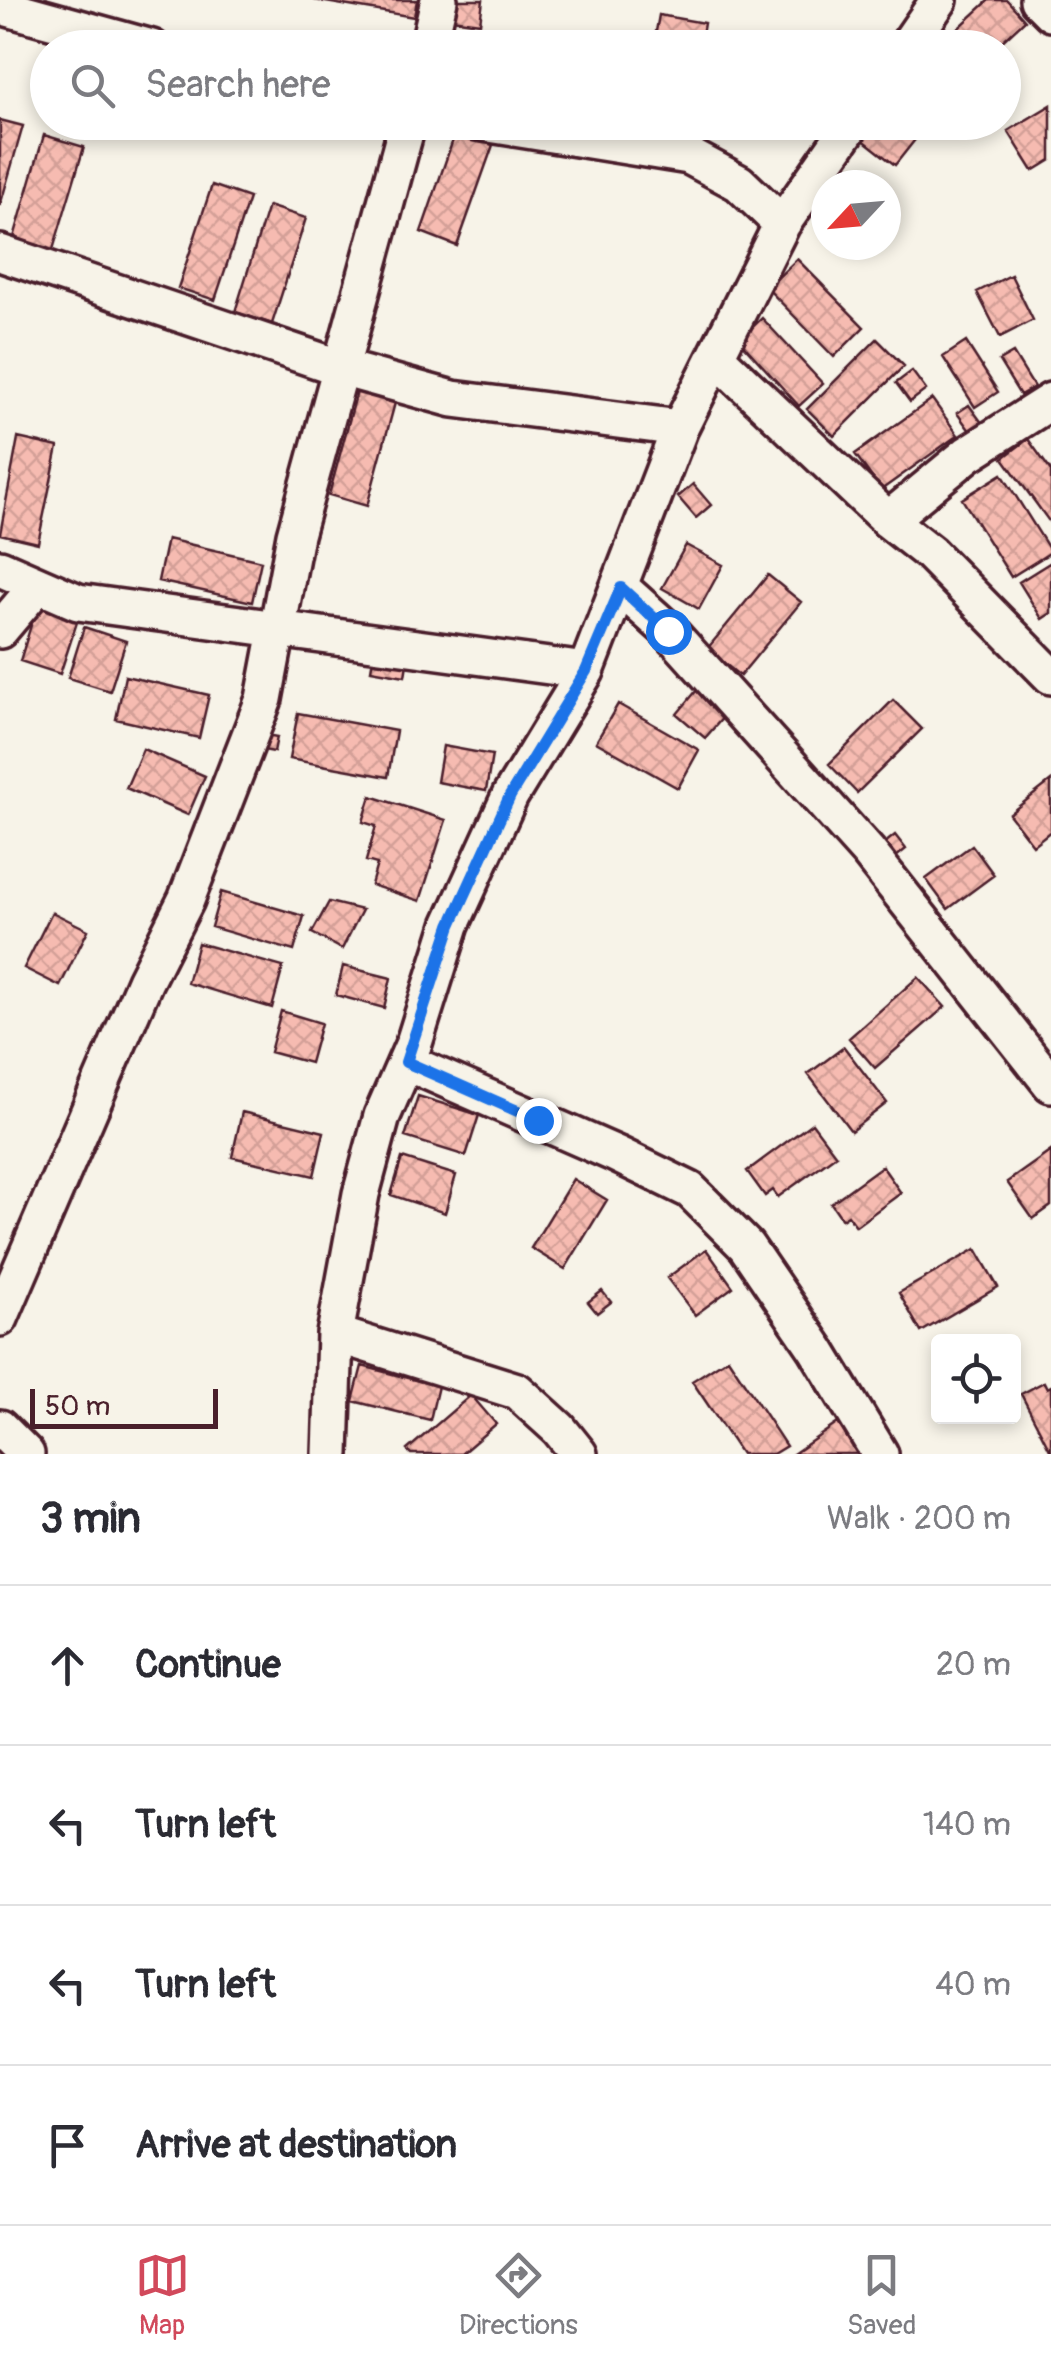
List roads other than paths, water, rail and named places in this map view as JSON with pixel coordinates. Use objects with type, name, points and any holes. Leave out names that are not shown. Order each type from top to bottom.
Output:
[{"type":"street","points":[[432,30],[439,0]]},
{"type":"street","points":[[918,30],[939,0]]},
{"type":"street","points":[[1038,0],[1051,14]]},
{"type":"street","points":[[0,6],[87,30]]},
{"type":"street","points":[[0,1318],[193,882],[264,699],[295,535],[403,140]]},
{"type":"street","points":[[589,140],[689,156],[739,183],[782,224]]},
{"type":"street","points":[[331,1454],[335,1334],[361,1194],[382,1116],[406,1062],[451,925],[502,812],[586,671],[680,428],[782,224],[840,140]]},
{"type":"street","points":[[0,253],[341,368],[453,398],[680,428]]},
{"type":"street","points":[[716,356],[888,520],[930,552],[1051,676]]},
{"type":"street","points":[[888,520],[968,454],[1051,401]]},
{"type":"street","points":[[0,568],[78,602],[586,671]]},
{"type":"street","points":[[0,630],[38,585]]},
{"type":"street","points":[[621,588],[668,631],[868,852],[1051,1084]]},
{"type":"street","points":[[406,1062],[690,1190],[746,1246],[880,1454]]},
{"type":"street","points":[[335,1334],[518,1391],[559,1429],[579,1454]]},
{"type":"street","points":[[0,1428],[26,1454]]}]
